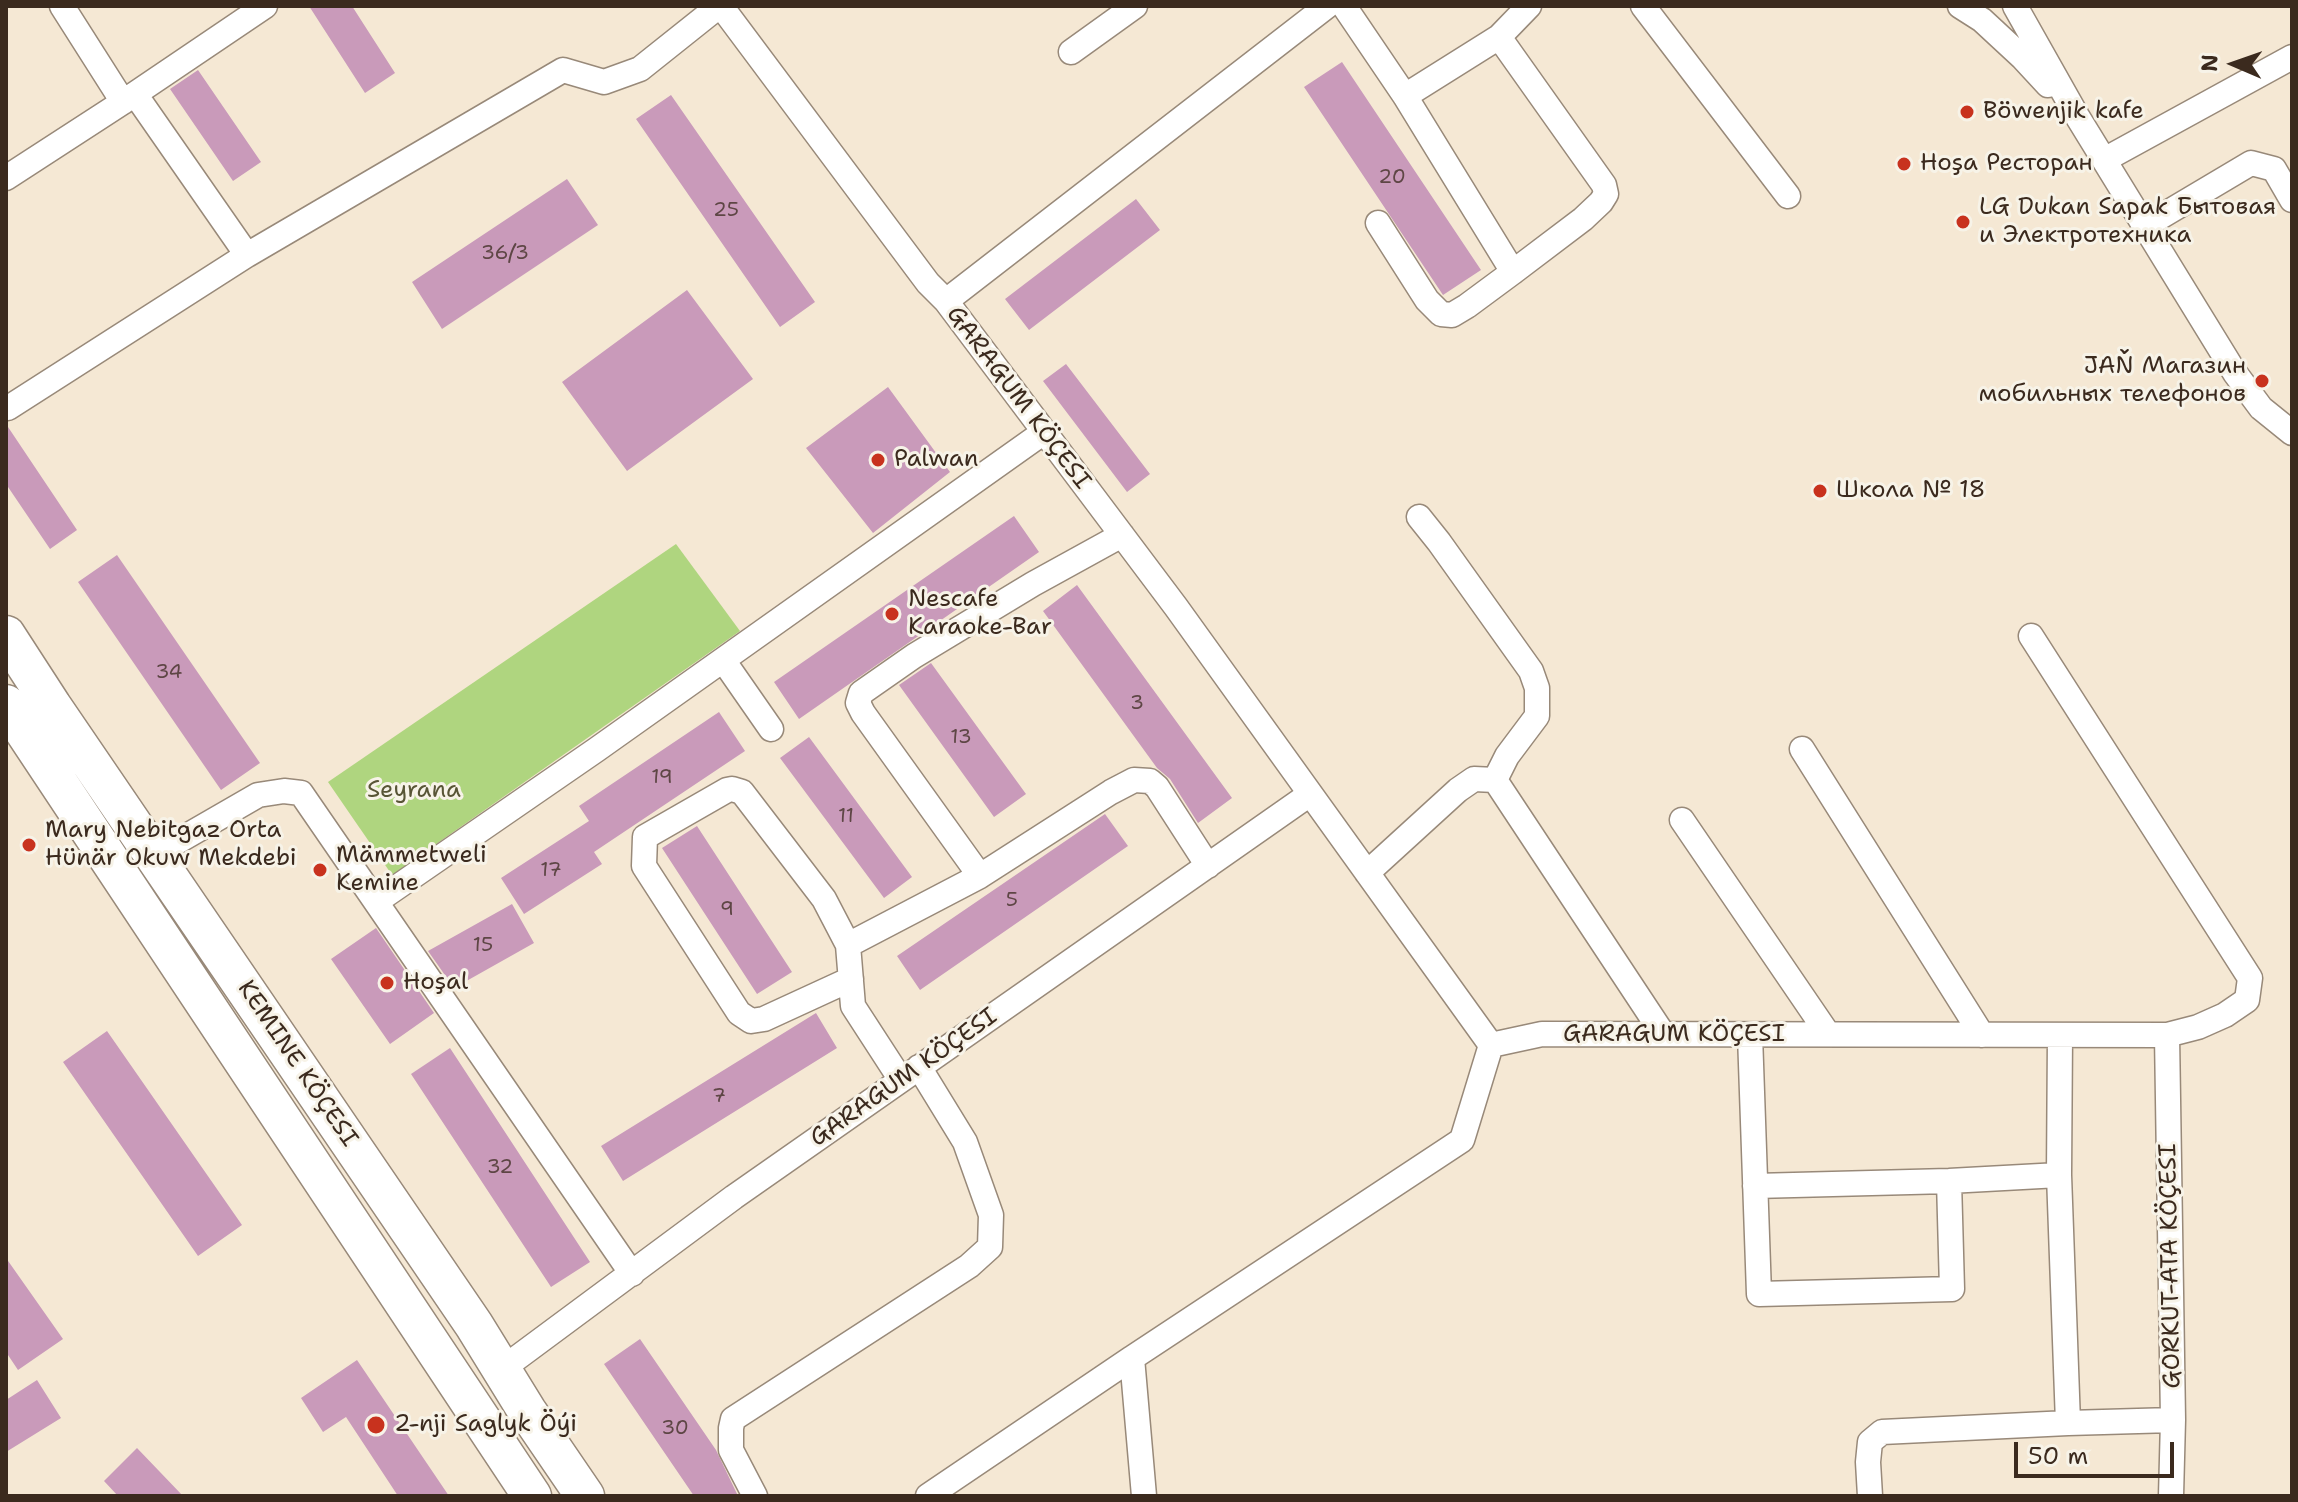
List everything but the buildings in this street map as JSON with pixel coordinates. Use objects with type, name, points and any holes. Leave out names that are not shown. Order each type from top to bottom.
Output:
[{"type":"main road","name":"KEMINE KÖÇESI","points":[[6,635],[456,1299],[585,1496]]},
{"type":"main road","name":"KEMINE KÖÇESI","points":[[6,704],[532,1496]]},
{"type":"street","points":[[62,6],[247,255]]},
{"type":"street","points":[[6,178],[265,6]]},
{"type":"street","points":[[8,408],[247,255],[563,70],[604,82],[640,69],[720,6]]},
{"type":"street","name":"GARAGUM KÖÇESI","points":[[720,6],[1122,535],[1491,1045],[1542,1034],[2167,1035],[2198,1027],[2225,1015],[2247,1000],[2250,978],[2031,636]]},
{"type":"street","points":[[1071,52],[1135,6]]},
{"type":"street","points":[[946,301],[1327,6]]},
{"type":"street","points":[[1344,6],[1405,96],[1513,272]]},
{"type":"street","points":[[1405,96],[1499,37],[1529,6]]},
{"type":"street","points":[[1643,6],[1788,196]]},
{"type":"street","points":[[1960,6],[1982,20],[2023,58],[2077,116]]},
{"type":"street","points":[[2015,6],[2077,116],[2235,373],[2261,408],[2292,433]]},
{"type":"street","points":[[1378,223],[1427,300],[1441,314],[1452,315],[1583,219],[1601,202],[1606,194],[1604,185],[1499,37]]},
{"type":"street","points":[[2104,160],[2292,57]]},
{"type":"street","points":[[2145,226],[2251,163],[2274,169],[2292,200]]},
{"type":"street","points":[[377,901],[1044,432]]},
{"type":"street","points":[[1419,517],[1531,671],[1537,688],[1537,716],[1507,756],[1495,780]]},
{"type":"street","points":[[980,876],[863,713],[858,703],[861,693],[980,616],[1122,535]]},
{"type":"street","points":[[723,660],[771,729]]},
{"type":"street","points":[[1802,749],[1982,1035]]},
{"type":"street","points":[[1367,873],[1458,790],[1474,779],[1495,780]]},
{"type":"street","points":[[848,945],[980,876],[1134,780],[1150,781],[1167,801],[1208,866]]},
{"type":"street","points":[[1495,780],[1663,1034]]},
{"type":"street","points":[[755,1496],[731,1450],[733,1419],[969,1266],[990,1247],[991,1215],[965,1142],[853,1006],[851,979],[848,945],[824,899],[742,792],[727,790],[645,837],[644,866],[739,1013],[751,1021],[764,1019],[851,979]]},
{"type":"street","points":[[154,855],[258,795],[284,791],[301,793],[632,1274]]},
{"type":"street","name":"GARAGUM KÖÇESI","points":[[502,1369],[734,1197],[1310,794]]},
{"type":"street","points":[[1682,820],[1828,1034]]},
{"type":"street","points":[[1750,1035],[1759,1294],[1952,1289],[1949,1181]]},
{"type":"street","points":[[2060,1035],[2059,1175],[2068,1423]]},
{"type":"street","name":"GORKUT-ATA KÖÇESI","points":[[2167,1035],[2173,1420],[2171,1496]]},
{"type":"street","points":[[928,1496],[1462,1140],[1491,1045]]},
{"type":"street","points":[[1755,1186],[2059,1175]]},
{"type":"street","points":[[1132,1358],[1144,1496]]},
{"type":"street","points":[[1870,1496],[1870,1442],[1882,1432],[2173,1420]]},
{"type":"green space","name":"Seyrana","points":[[676,544],[740,631],[392,875],[328,782]]},
{"type":"place","name":"Böwenjik kafe","points":[[1967,112]]},
{"type":"place","name":"Hoşa Ресторан","points":[[1904,164]]},
{"type":"place","name":"LG Dukan Sapak Бытовая и Электротехника","points":[[1963,222]]},
{"type":"place","name":"JAŇ Магазин мобильных телефонов","points":[[2262,381]]},
{"type":"place","name":"Palwan","points":[[878,460]]},
{"type":"place","name":"Школа № 18","points":[[1820,491]]},
{"type":"place","name":"Nescafe Karaoke-Bar","points":[[892,614]]},
{"type":"place","name":"Mary Nebitgaz Orta Hünär Okuw Mekdebi","points":[[29,845]]},
{"type":"place","name":"Mämmetweli Kemine","points":[[320,870]]},
{"type":"place","name":"Hoşal","points":[[387,983]]},
{"type":"place","name":"2-nji Saglyk Öýi","points":[[376,1425]]}]
